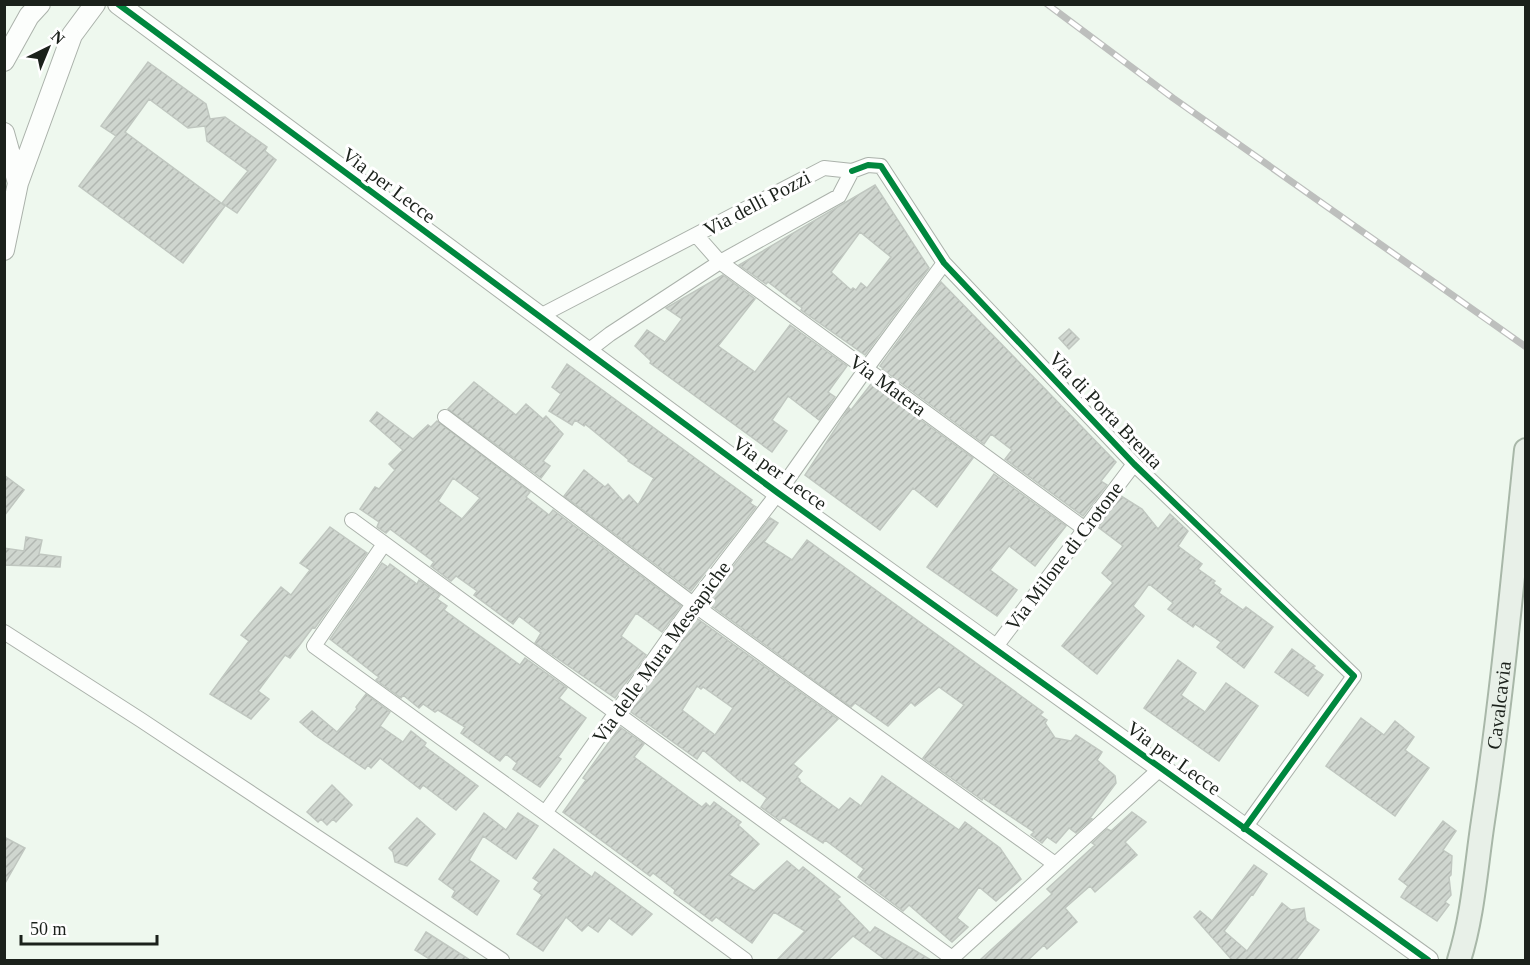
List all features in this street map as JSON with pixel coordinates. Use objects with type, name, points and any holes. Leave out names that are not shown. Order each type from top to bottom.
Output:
[{"type":"main road","name":"Cavalcavia","points":[[1459,960],[1473,890],[1497,732],[1526,450]]},
{"type":"street","points":[[4,61],[28,16],[40,4]]},
{"type":"street","points":[[4,250],[18,183],[72,35],[95,4]]},
{"type":"street","name":"Via per Lecce","points":[[118,4],[778,493],[1428,960]]},
{"type":"street","points":[[4,133],[18,183]]},
{"type":"street","name":"Via di Porta Brenta","points":[[852,171],[868,165],[881,166],[944,264],[1134,464],[1354,676],[1244,829]]},
{"type":"street","name":"Via delli Pozzi","points":[[538,317],[824,168],[852,171],[839,196],[720,262],[588,351]]},
{"type":"street","name":"Via Matera","points":[[697,236],[720,262],[1085,529]]},
{"type":"street","name":"Via delle Mura Messapiche","points":[[545,813],[693,604],[778,493],[944,264]]},
{"type":"street","points":[[445,417],[693,604],[1055,864]]},
{"type":"street","name":"Via Milone di Crotone","points":[[994,649],[1134,464]]},
{"type":"street","points":[[352,520],[951,959],[1161,768]]},
{"type":"street","points":[[384,544],[314,646],[745,960]]},
{"type":"street","points":[[4,632],[141,720],[501,960]]},
{"type":"building","points":[[148,62],[206,104],[210,119],[225,117],[267,147],[265,151],[276,160],[237,213],[222,203],[248,171],[207,141],[205,126],[188,128],[149,99],[125,132],[225,206],[183,263],[79,186],[116,136],[101,126]]},
{"type":"building","points":[[875,185],[929,268],[865,355],[801,310],[802,308],[768,282],[766,284],[739,265]],"holes":[[[860,232],[891,257],[867,288],[861,283],[856,290],[853,288],[851,290],[831,272]]]},
{"type":"building","points":[[723,275],[755,299],[718,346],[755,372],[790,325],[847,366],[828,392],[835,397],[819,420],[788,396],[772,420],[787,431],[772,452],[650,363],[651,361],[635,346],[647,330],[665,342],[682,319],[666,308]]},
{"type":"building","points":[[941,282],[1116,462],[1101,481],[1107,485],[1083,516],[1005,459],[1012,450],[991,434],[984,444],[880,366]]},
{"type":"building","points":[[1069,329],[1079,339],[1069,349],[1059,338]]},
{"type":"building","points":[[567,364],[752,500],[750,503],[756,507],[691,591],[564,496],[584,470],[605,487],[608,484],[623,501],[629,495],[638,505],[654,478],[628,461],[585,424],[584,426],[575,420],[572,425],[549,411],[561,394],[552,387]]},
{"type":"building","points":[[474,382],[516,415],[526,404],[543,419],[546,416],[563,434],[543,461],[550,466],[541,478],[448,409]]},
{"type":"building","points":[[871,384],[973,458],[937,507],[913,488],[880,530],[805,475],[849,408],[851,410]]},
{"type":"building","points":[[377,412],[413,439],[428,425],[431,427],[437,421],[530,492],[526,497],[549,515],[553,510],[681,606],[662,632],[636,613],[621,636],[646,655],[615,698],[535,643],[541,633],[519,616],[513,624],[474,595],[477,591],[456,576],[451,581],[431,566],[434,562],[390,529],[386,533],[377,527],[379,522],[360,509],[375,487],[379,489],[395,470],[389,464],[403,450],[370,421]],"holes":[[[453,478],[480,498],[462,519],[438,501]]]},
{"type":"building","points":[[994,474],[1066,526],[1035,566],[1009,546],[990,570],[1017,590],[997,616],[927,567]]},
{"type":"building","points":[[4,475],[24,490],[4,516]]},
{"type":"building","points":[[1121,496],[1142,509],[1158,529],[1170,514],[1188,531],[1178,546],[1202,564],[1198,569],[1215,581],[1213,583],[1221,589],[1219,593],[1243,610],[1246,607],[1273,627],[1244,668],[1217,647],[1221,642],[1195,624],[1193,627],[1168,609],[1173,603],[1149,584],[1133,606],[1144,616],[1097,674],[1062,646],[1113,583],[1102,573],[1123,546],[1098,527]]},
{"type":"building","points":[[770,518],[778,523],[764,542],[792,560],[807,540],[1043,712],[1040,715],[1047,720],[1045,723],[1055,738],[1071,741],[1076,735],[1102,752],[1097,760],[1115,776],[1116,783],[1090,818],[1092,819],[1076,833],[1069,828],[1056,843],[1047,837],[1042,843],[1031,835],[1034,832],[983,798],[982,800],[923,758],[964,705],[939,687],[915,706],[911,702],[888,726],[855,703],[851,707],[706,602]]},
{"type":"building","points":[[330,527],[367,553],[315,628],[313,627],[290,658],[285,655],[258,691],[269,699],[251,719],[210,694],[249,641],[241,635],[281,587],[291,595],[310,570],[300,563]]},
{"type":"building","points":[[26,537],[42,540],[39,554],[61,557],[60,567],[4,565],[4,548],[24,551]]},
{"type":"building","points":[[382,563],[388,567],[390,564],[417,584],[419,580],[440,595],[437,599],[447,606],[444,610],[520,665],[525,658],[567,688],[559,698],[586,718],[558,757],[561,759],[540,787],[513,769],[517,763],[506,754],[500,761],[461,733],[465,727],[438,710],[435,712],[423,704],[419,708],[403,695],[401,698],[376,680],[379,677],[330,639]]},
{"type":"building","points":[[695,617],[838,719],[793,764],[802,771],[797,777],[799,781],[839,810],[850,798],[861,806],[882,776],[959,830],[965,822],[1000,848],[1021,879],[996,901],[979,887],[957,918],[968,927],[952,942],[909,905],[903,911],[858,877],[864,869],[825,840],[823,843],[783,817],[780,821],[761,807],[767,798],[741,779],[740,781],[703,750],[697,759],[631,712],[630,709],[660,666],[663,668],[680,645],[677,643]],"holes":[[[697,686],[701,689],[703,687],[733,708],[715,735],[682,710]]]},
{"type":"building","points":[[1292,649],[1323,675],[1308,696],[1275,672]]},
{"type":"building","points":[[1178,660],[1196,673],[1181,695],[1205,712],[1226,683],[1258,706],[1219,761],[1144,708]]},
{"type":"building","points":[[366,694],[390,712],[380,726],[403,742],[411,731],[426,743],[424,746],[478,786],[456,810],[423,785],[420,789],[380,758],[371,768],[368,765],[365,769],[300,722],[312,711],[337,732],[357,709],[356,707]]},
{"type":"building","points":[[1361,718],[1384,735],[1395,721],[1414,737],[1405,750],[1429,768],[1395,816],[1326,766]]},
{"type":"building","points":[[620,727],[644,744],[634,757],[702,807],[706,803],[710,807],[714,802],[741,822],[738,825],[759,844],[729,875],[754,891],[787,861],[799,871],[803,867],[840,897],[837,899],[870,933],[875,927],[931,960],[886,960],[853,936],[828,960],[777,960],[805,931],[774,912],[752,943],[716,917],[712,921],[674,893],[675,890],[653,873],[650,876],[563,812],[586,780],[583,778]]},
{"type":"building","points":[[332,785],[352,805],[336,822],[333,819],[327,825],[321,819],[318,822],[307,812]]},
{"type":"building","points":[[1132,812],[1146,822],[1125,842],[1137,855],[1095,892],[1090,886],[1065,908],[1077,922],[1047,949],[1044,945],[1028,960],[980,960],[1052,894],[1047,889],[1095,845],[1092,843],[1107,829],[1111,831]]},
{"type":"building","points":[[484,813],[506,830],[518,813],[538,826],[516,859],[483,836],[469,860],[499,881],[477,915],[452,897],[455,891],[439,879]]},
{"type":"building","points":[[417,818],[435,834],[407,866],[395,862],[393,852],[389,848]]},
{"type":"building","points":[[1443,821],[1456,831],[1443,850],[1452,856],[1449,877],[1451,895],[1445,902],[1449,905],[1437,921],[1401,897],[1408,886],[1399,879]]},
{"type":"building","points":[[4,837],[25,848],[4,885]]},
{"type":"building","points":[[554,849],[592,877],[595,872],[652,914],[632,935],[609,918],[598,932],[588,925],[582,931],[566,917],[543,951],[517,934],[542,895],[534,889],[539,882],[533,878]]},
{"type":"building","points":[[1254,865],[1267,874],[1224,931],[1247,951],[1282,903],[1291,910],[1304,908],[1306,921],[1319,930],[1296,960],[1232,960],[1194,917],[1200,911],[1212,921]]},
{"type":"building","points":[[426,932],[470,960],[431,960],[415,950]]},
{"type":"railway","points":[[1047,4],[1173,98],[1526,347]]},
{"type":"cycle path","points":[[118,4],[778,493],[1428,960]]},
{"type":"cycle path","points":[[852,171],[868,165],[881,166],[944,263],[1134,464],[1354,676],[1244,829]]}]
